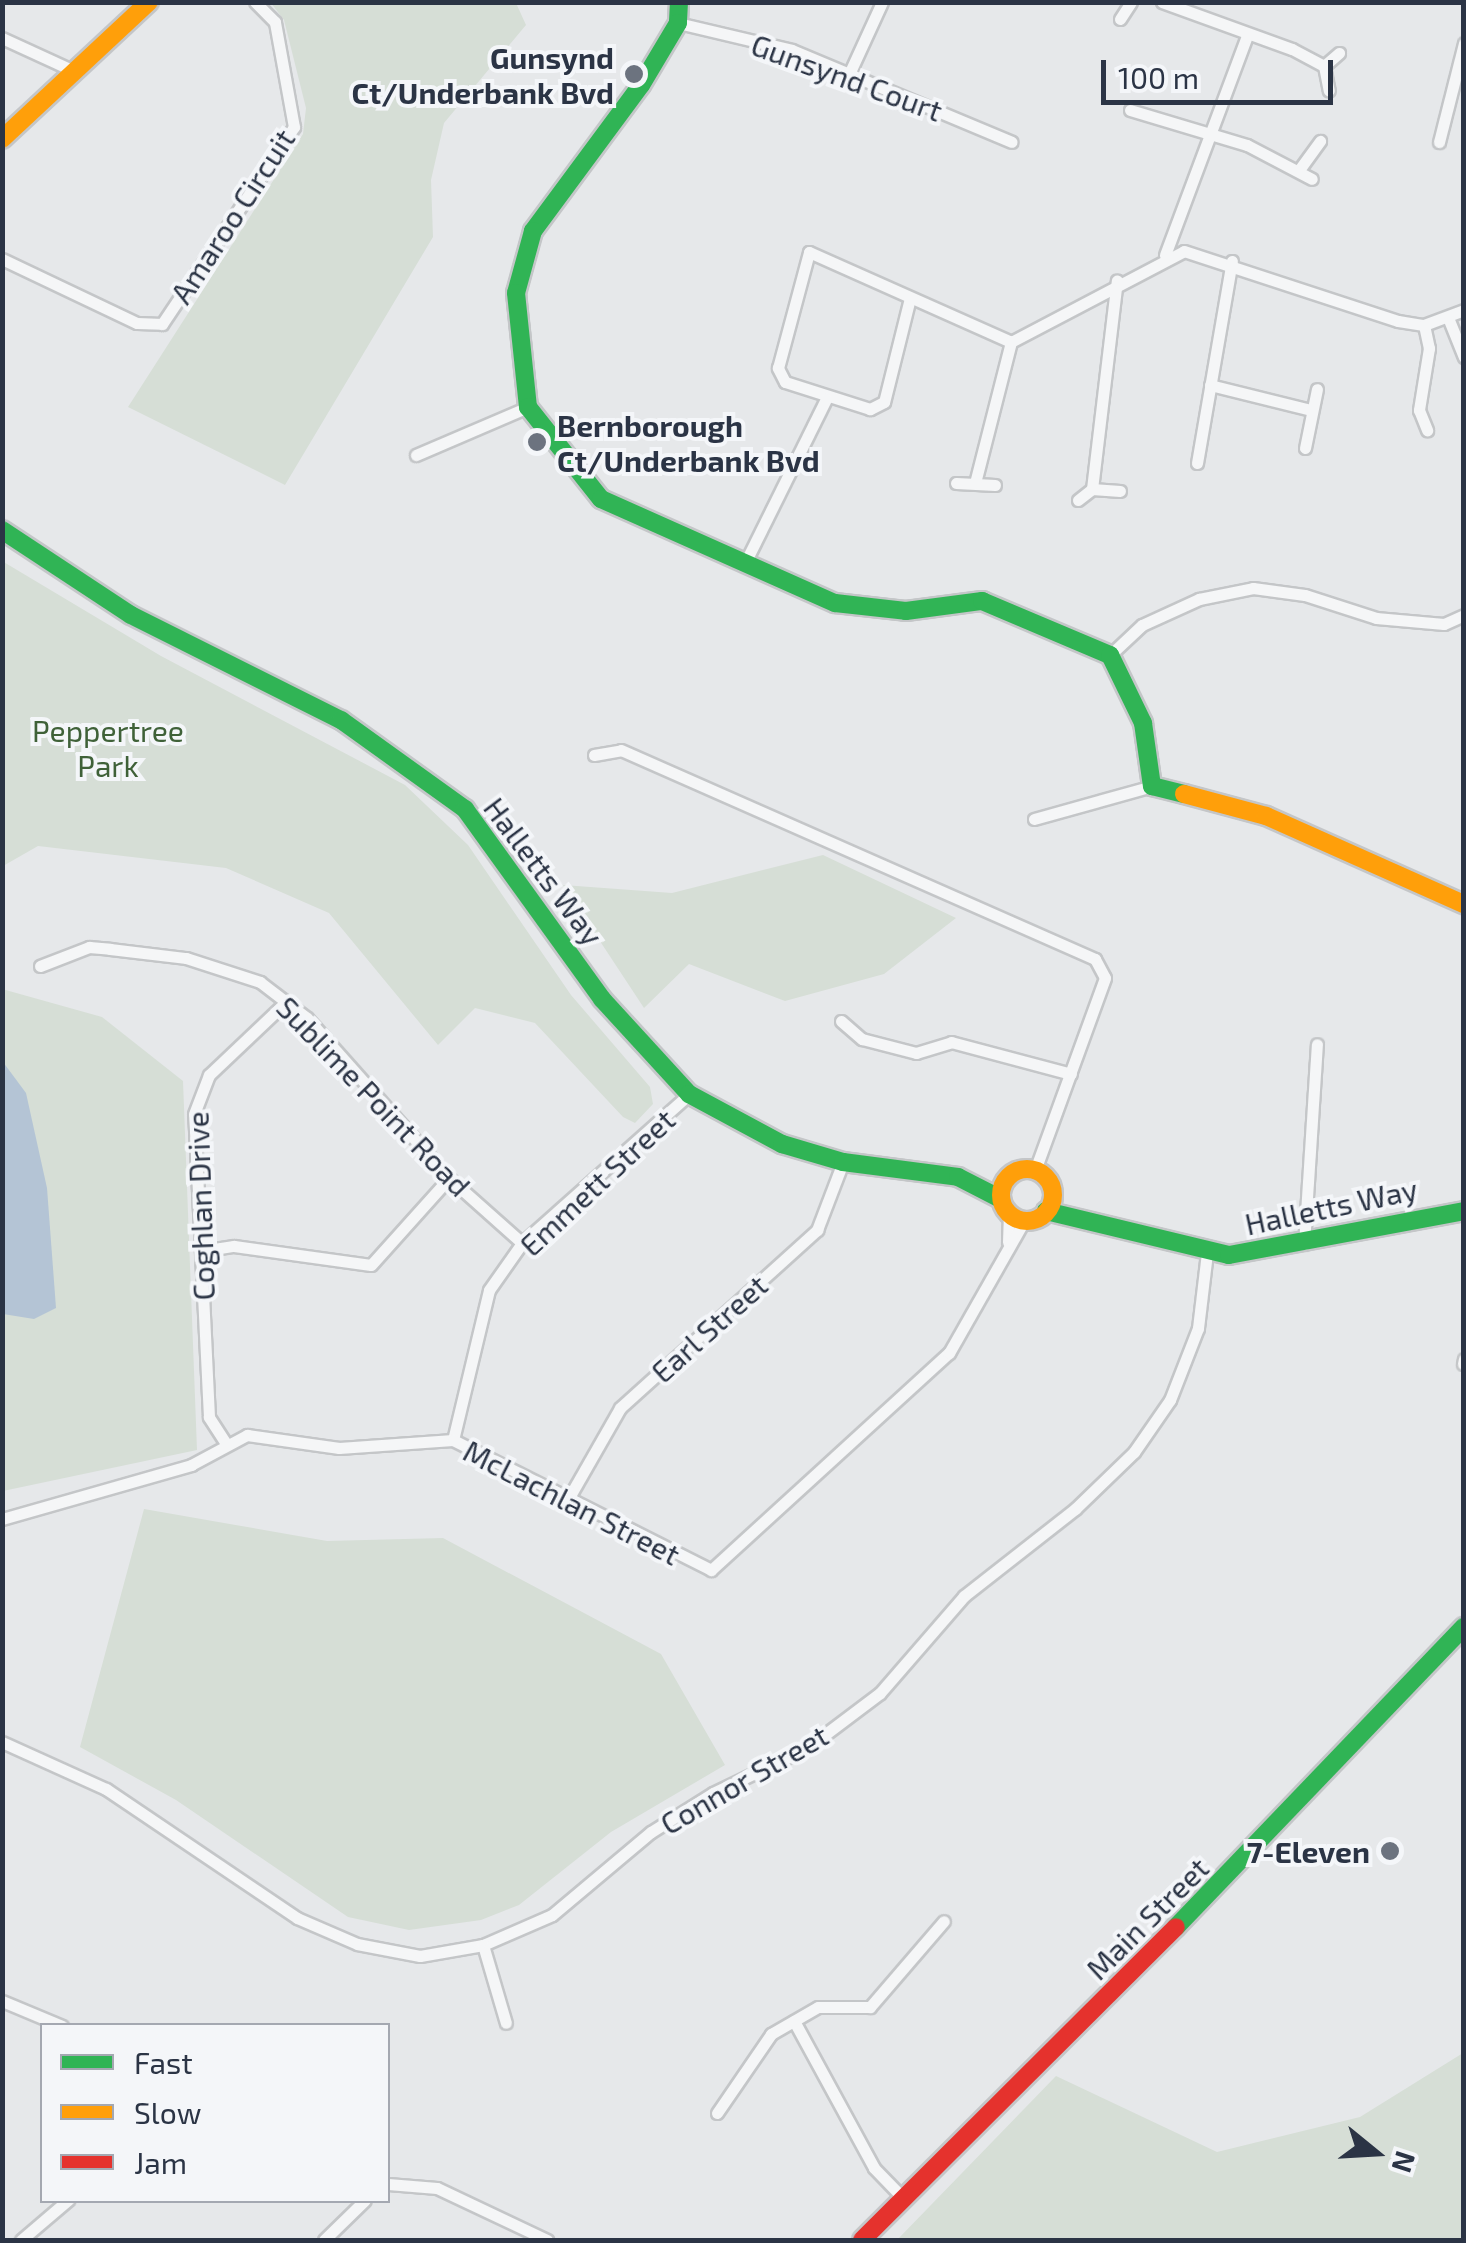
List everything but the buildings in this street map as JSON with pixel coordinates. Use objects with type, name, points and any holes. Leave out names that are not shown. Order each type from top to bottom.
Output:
[{"type":"street","points":[[2,139],[149,2]]},
{"type":"street","name":"Amaroo Circuit","points":[[2,259],[137,323],[162,324],[294,127],[275,22],[255,2]]},
{"type":"street","points":[[679,2],[678,22],[534,231],[516,293],[518,368],[528,407],[602,498],[835,604],[906,611],[982,601],[1054,624],[1110,655],[1143,723],[1152,786]]},
{"type":"street","points":[[850,72],[882,2]]},
{"type":"street","points":[[1120,19],[1131,2]]},
{"type":"street","points":[[1162,2],[1324,66]]},
{"type":"street","name":"Gunsynd Court","points":[[678,22],[850,72],[1012,142]]},
{"type":"street","points":[[1165,255],[1246,36]]},
{"type":"street","points":[[2,38],[74,71]]},
{"type":"street","points":[[1438,142],[1464,42]]},
{"type":"street","points":[[1324,66],[1339,53]]},
{"type":"street","points":[[1324,66],[1329,92]]},
{"type":"street","points":[[1130,110],[1206,137],[1247,145],[1312,179]]},
{"type":"street","points":[[1298,170],[1320,141]]},
{"type":"street","points":[[910,298],[884,402],[870,409],[826,399],[784,382],[778,368],[809,252],[1011,342]]},
{"type":"street","points":[[975,483],[1011,342],[1165,255],[1232,260],[1424,326],[1449,320],[1464,310]]},
{"type":"street","points":[[1197,463],[1232,260]]},
{"type":"street","points":[[1092,489],[1117,280]]},
{"type":"street","points":[[1449,320],[1464,357]]},
{"type":"street","points":[[1424,326],[1430,348],[1420,410],[1427,430]]},
{"type":"street","points":[[1210,385],[1311,410]]},
{"type":"street","points":[[1305,448],[1317,389]]},
{"type":"street","points":[[745,563],[826,399]]},
{"type":"street","points":[[416,455],[528,407]]},
{"type":"street","points":[[956,482],[994,485]]},
{"type":"street","points":[[1078,500],[1092,489],[1120,491]]},
{"type":"street","name":"Halletts Way","points":[[2,530],[131,615],[341,720],[465,808],[602,1000],[689,1094],[782,1144],[843,1162],[984,1185],[1010,1204]]},
{"type":"street","points":[[1110,655],[1142,626],[1198,598],[1253,588],[1305,595],[1376,618],[1444,624],[1464,615]]},
{"type":"street","points":[[594,755],[620,750],[1095,958],[1104,978],[1072,1074],[1035,1170],[1010,1204]]},
{"type":"street","points":[[1034,819],[1152,786],[1266,816],[1464,904]]},
{"type":"street","name":"Sublime Point Road","points":[[40,966],[89,947],[186,958],[228,968],[286,1002],[450,1178],[522,1243]]},
{"type":"street","name":"Coghlan Drive","points":[[225,1442],[209,1417],[197,1090],[286,1002]]},
{"type":"street","points":[[842,1021],[862,1040],[916,1052],[965,1044],[1072,1074]]},
{"type":"street","points":[[1304,1244],[1316,1044]]},
{"type":"street","name":"Emmett Street","points":[[453,1440],[478,1320],[522,1243],[689,1094]]},
{"type":"street","name":"Earl Street","points":[[571,1494],[620,1408],[817,1230],[843,1162]]},
{"type":"street","points":[[1010,1204],[1049,1204],[1035,1170]]},
{"type":"street","points":[[202,1250],[234,1246],[370,1265],[450,1178]]},
{"type":"street","name":"McLachlan Street","points":[[2,1519],[191,1465],[225,1442],[247,1435],[384,1448],[453,1440],[571,1494],[694,1564],[712,1570],[728,1560],[949,1353],[1008,1242],[1010,1204]]},
{"type":"street","name":"Halletts Way","points":[[1049,1204],[1207,1253],[1304,1244],[1464,1211]]},
{"type":"street","name":"Connor Street","points":[[2,1742],[106,1789],[297,1918],[357,1944],[420,1956],[483,1945],[552,1915],[650,1832],[713,1793],[807,1748],[880,1693],[964,1596],[1074,1509],[1134,1452],[1170,1400],[1198,1328],[1207,1253]]},
{"type":"street","name":"Main Street","points":[[862,2240],[1266,1838],[1464,1628]]},
{"type":"street","points":[[716,2113],[771,2034],[818,2007],[870,2008],[944,1921]]},
{"type":"street","points":[[483,1945],[506,2023]]},
{"type":"street","points":[[2,2001],[55,2023]]},
{"type":"street","points":[[794,2021],[874,2168],[904,2199]]},
{"type":"street","points":[[390,2184],[438,2188],[547,2240]]},
{"type":"street","points":[[21,2240],[64,2203]]},
{"type":"street","points":[[324,2240],[362,2203]]},
{"type":"green space","points":[[271,3],[516,3],[526,25],[444,123],[431,180],[433,237],[285,485],[128,407],[303,134],[306,108],[284,20]]},
{"type":"green space","name":"Peppertree Park","points":[[2,561],[161,656],[405,785],[468,845],[571,995],[650,1087],[653,1104],[635,1123],[623,1117],[535,1023],[475,1008],[438,1045],[329,913],[226,868],[38,846],[3,866]]},
{"type":"green space","points":[[823,855],[956,918],[884,974],[785,1001],[689,964],[644,1008],[563,885],[672,893]]},
{"type":"green space","points":[[2,989],[102,1017],[183,1081],[197,1450],[3,1491]]},
{"type":"green space","points":[[144,1509],[327,1541],[443,1538],[661,1654],[725,1765],[611,1832],[519,1905],[481,1920],[409,1930],[348,1917],[176,1800],[80,1747]]},
{"type":"green space","points":[[1463,2053],[1463,2240],[897,2240],[1056,2076],[1217,2152],[1360,2117]]},
{"type":"water","points":[[3,1062],[26,1093],[47,1188],[56,1308],[34,1319],[3,1314]]},
{"type":"traffic: fast","points":[[679,2],[678,23],[641,85],[533,231],[516,293],[528,407],[601,499],[835,603],[906,611],[982,601],[1110,655],[1143,723],[1152,786],[1184,794]]},
{"type":"traffic: fast","points":[[2,530],[131,615],[341,720],[465,809],[602,999],[689,1094],[782,1144],[843,1162],[958,1177],[1001,1199]]},
{"type":"traffic: fast","points":[[1046,1211],[1229,1255],[1464,1211]]},
{"type":"traffic: fast","points":[[1176,1927],[1464,1627]]},
{"type":"traffic: slow","points":[[2,139],[149,2]]},
{"type":"traffic: slow","points":[[1184,794],[1266,816],[1464,904]]},
{"type":"traffic: slow","points":[[1027,1169],[1045,1177],[1053,1195],[1045,1213],[1027,1221],[1009,1213],[1001,1195],[1009,1177],[1027,1169]]},
{"type":"traffic: jam","points":[[862,2240],[1176,1927]]},
{"type":"place","name":"Gunsynd Ct/Underbank Bvd","points":[[634,74]]},
{"type":"place","name":"Bernborough Ct/Underbank Bvd","points":[[537,442]]},
{"type":"place","name":"7-Eleven","points":[[1390,1851]]}]
